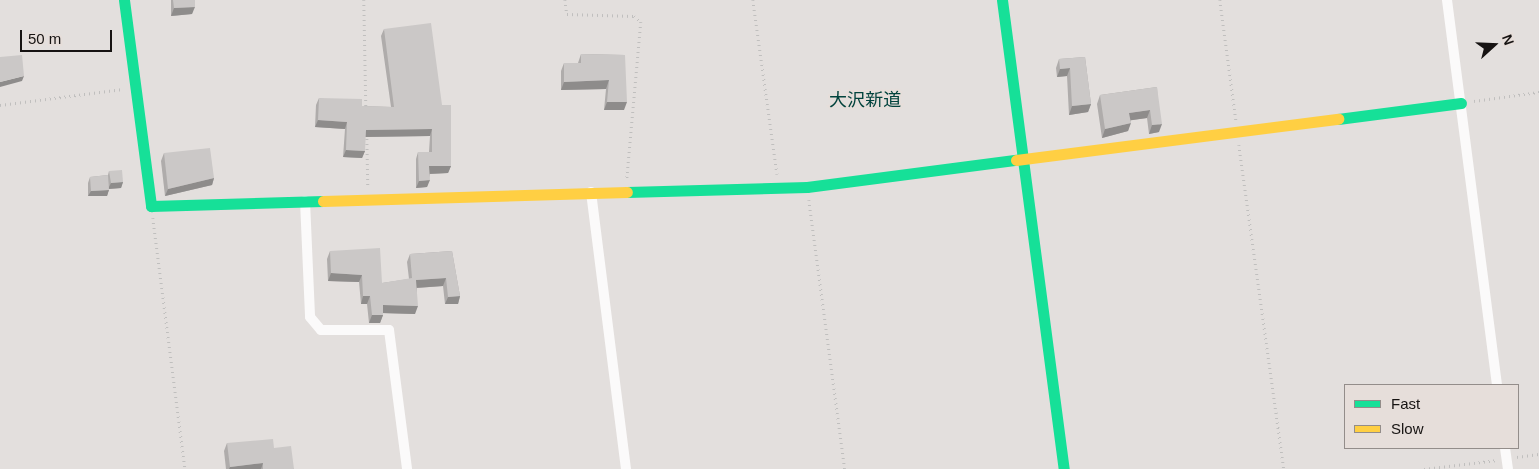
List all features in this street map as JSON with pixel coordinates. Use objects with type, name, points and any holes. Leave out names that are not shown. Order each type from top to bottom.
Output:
[{"type":"street","points":[[124,0],[151,206],[591,192],[626,189],[778,189],[807,187],[1024,157],[1460,103]]},
{"type":"street","points":[[1002,0],[1064,469]]},
{"type":"street","points":[[1447,0],[1497,384]]},
{"type":"street","points":[[591,192],[626,469]]},
{"type":"street","points":[[305,201],[310,317],[321,330],[389,330],[407,469]]},
{"type":"street","points":[[1505,449],[1507,464]]},
{"type":"path","points":[[364,0],[366,111]]},
{"type":"path","points":[[565,0],[567,14],[634,16],[641,22],[626,189]]},
{"type":"path","points":[[754,0],[778,189]]},
{"type":"path","points":[[1220,0],[1284,469]]},
{"type":"path","points":[[0,105],[135,88]]},
{"type":"path","points":[[1460,103],[1539,92]]},
{"type":"path","points":[[366,130],[368,199]]},
{"type":"path","points":[[807,187],[845,469]]},
{"type":"path","points":[[151,206],[185,469]]},
{"type":"path","points":[[1424,469],[1507,464],[1539,454]]},
{"type":"building","points":[[173,0],[195,0],[195,7],[174,8]]},
{"type":"building","points":[[431,23],[442,105],[451,105],[451,166],[429,166],[430,180],[419,181],[418,152],[432,152],[432,129],[366,130],[365,151],[346,150],[347,122],[318,120],[319,98],[362,99],[362,106],[394,107],[384,29]]},
{"type":"building","points":[[581,54],[625,55],[627,102],[607,102],[609,80],[564,82],[564,63],[581,63]]},
{"type":"building","points":[[22,55],[24,76],[0,82],[0,57]]},
{"type":"building","points":[[1085,57],[1091,104],[1072,106],[1070,68],[1060,69],[1059,59]]},
{"type":"building","points":[[1157,87],[1162,124],[1152,125],[1150,110],[1129,113],[1131,123],[1105,129],[1100,95]]},
{"type":"building","points":[[210,148],[214,178],[168,189],[164,153]]},
{"type":"building","points":[[122,170],[123,182],[111,183],[109,171]]},
{"type":"building","points":[[108,175],[109,190],[91,191],[90,177]]},
{"type":"building","points":[[380,248],[382,283],[412,278],[410,254],[452,251],[460,296],[448,297],[446,278],[416,280],[418,306],[383,305],[383,315],[372,315],[370,296],[363,296],[362,275],[331,273],[330,251]]},
{"type":"building","points":[[273,439],[274,448],[291,446],[294,469],[263,469],[263,463],[230,467],[227,443]]},
{"type":"traffic: fast","points":[[124,0],[151,206],[323,201]]},
{"type":"traffic: fast","points":[[1002,0],[1064,469]]},
{"type":"traffic: fast","points":[[1338,119],[1461,103]]},
{"type":"traffic: fast","points":[[627,192],[807,187],[1016,160]]},
{"type":"traffic: slow","points":[[1016,160],[1338,119]]},
{"type":"traffic: slow","points":[[323,201],[627,192]]},
{"type":"district","name":"大沢新道","points":[[865,100]]}]
